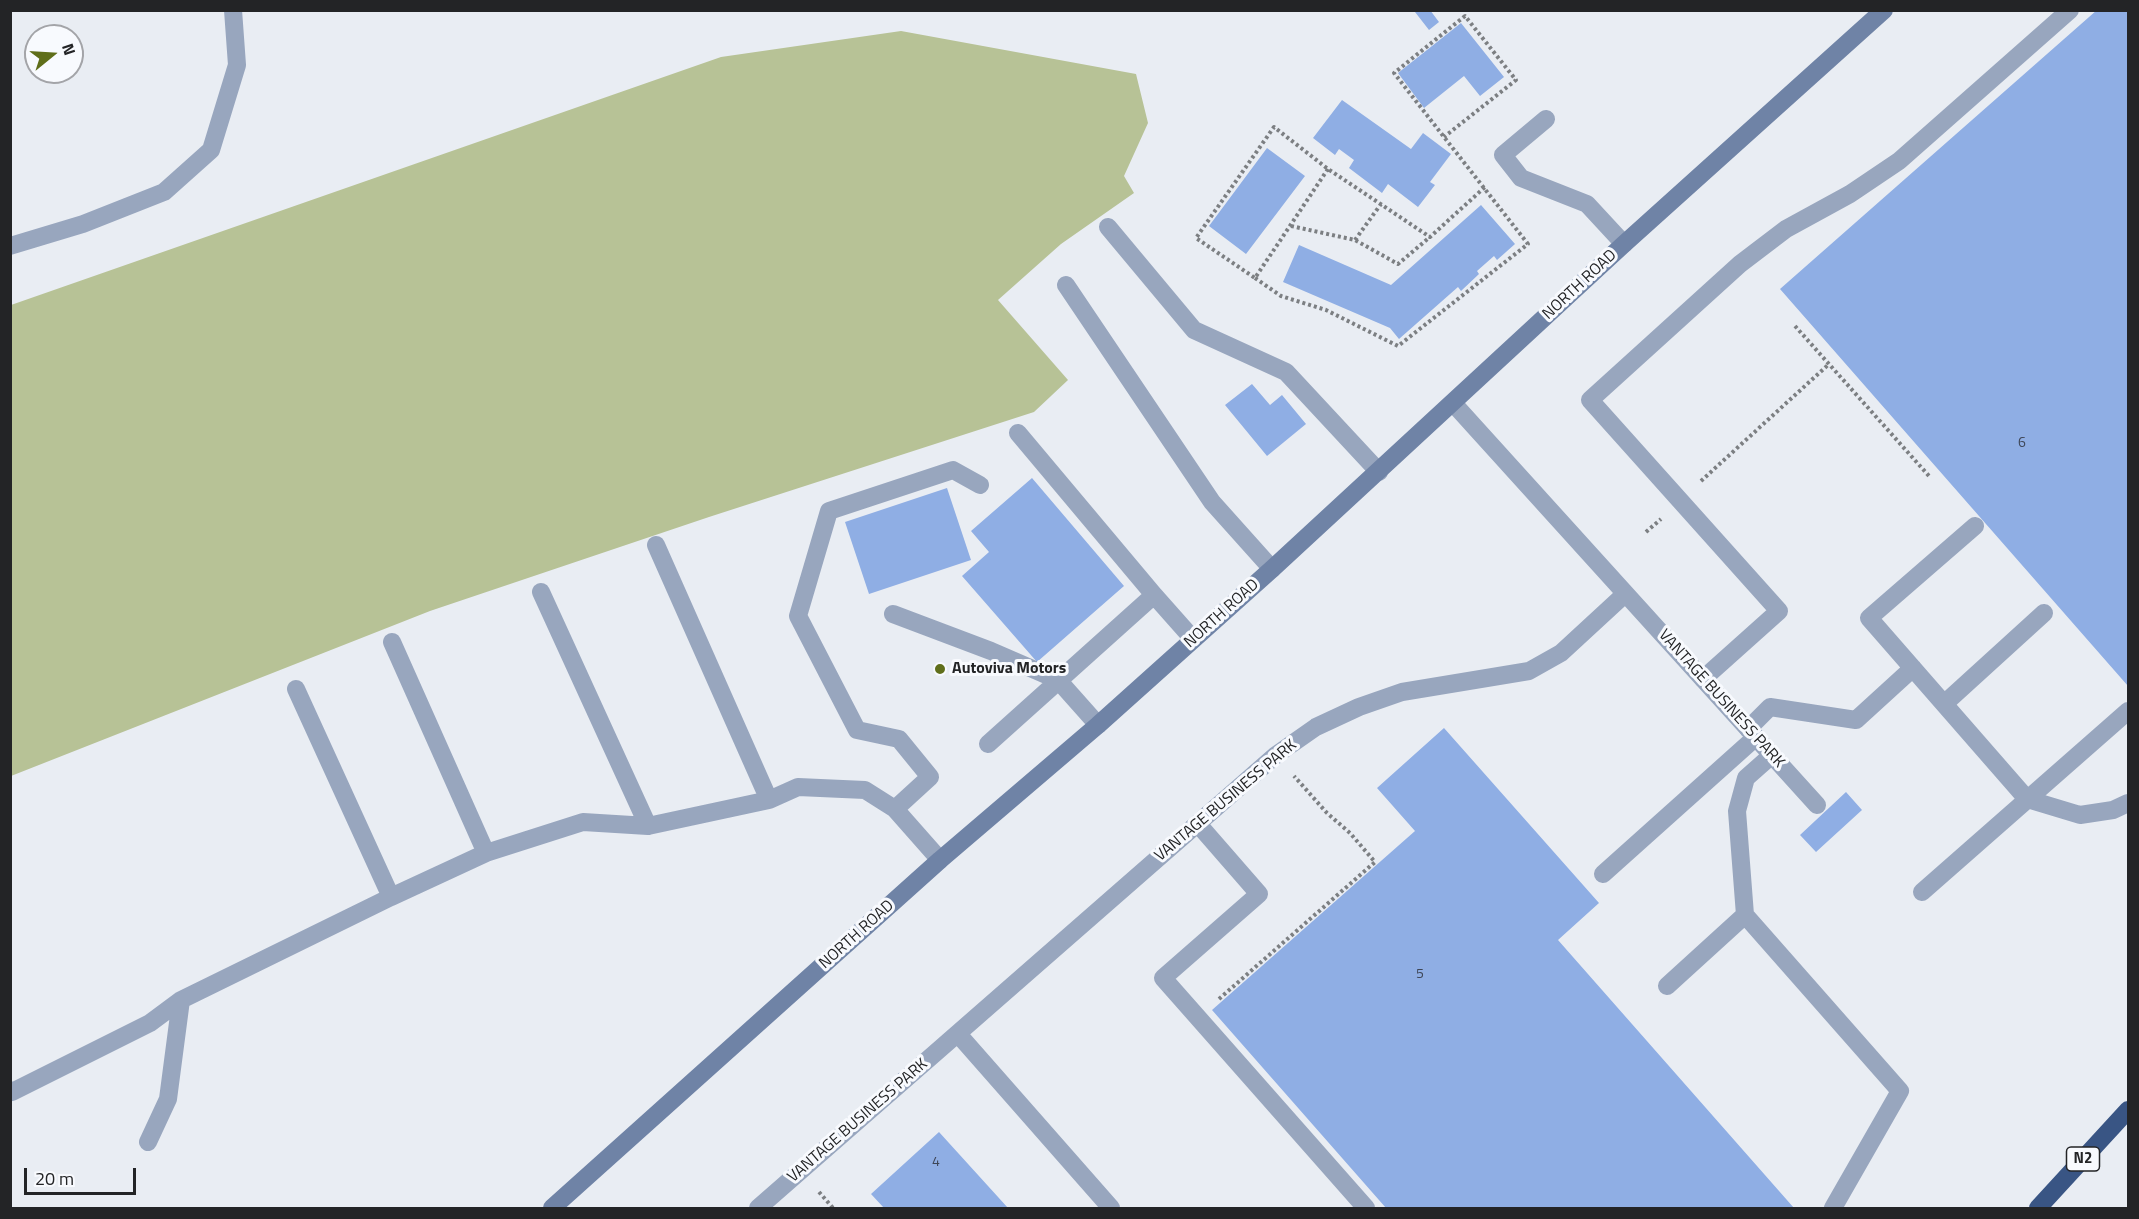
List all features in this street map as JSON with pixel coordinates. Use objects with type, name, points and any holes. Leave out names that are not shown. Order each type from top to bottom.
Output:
[{"type":"highway","name":"N2","points":[[2038,1209],[2128,1110]]},
{"type":"main road","name":"NORTH ROAD","points":[[552,1209],[940,860],[1098,725],[1272,569],[1624,244],[1884,10]]},
{"type":"street","points":[[10,246],[82,224],[164,192],[211,150],[237,64],[233,10]]},
{"type":"street","points":[[1703,679],[1779,611],[1590,400],[1740,264],[1786,229],[1850,194],[1899,161],[2070,10]]},
{"type":"street","points":[[1546,119],[1503,155],[1521,178],[1587,204],[1624,244]]},
{"type":"street","points":[[1108,226],[1194,330],[1286,372],[1379,472]]},
{"type":"street","points":[[1066,285],[1212,502],[1272,569]]},
{"type":"street","name":"VANTAGE BUSINESS PARK","points":[[1453,404],[1817,805]]},
{"type":"street","points":[[1018,433],[1193,639]]},
{"type":"street","points":[[895,809],[930,777],[898,739],[857,730],[798,616],[829,511],[953,470],[980,485]]},
{"type":"street","points":[[1975,525],[1869,618],[2027,800],[2080,815],[2114,810],[2128,803]]},
{"type":"street","points":[[656,545],[769,800]]},
{"type":"street","points":[[541,592],[648,826]]},
{"type":"street","name":"VANTAGE BUSINESS PARK","points":[[758,1209],[1276,755],[1316,727],[1359,707],[1402,692],[1529,671],[1561,653],[1625,594]]},
{"type":"street","points":[[988,744],[1154,595]]},
{"type":"street","points":[[1944,704],[2044,613]]},
{"type":"street","points":[[893,614],[991,651],[1058,680],[1098,725]]},
{"type":"street","points":[[392,642],[486,853]]},
{"type":"street","points":[[1603,874],[1752,733],[1770,707],[1856,720],[1913,668]]},
{"type":"street","points":[[296,689],[390,897]]},
{"type":"street","points":[[1922,892],[2128,711]]},
{"type":"street","points":[[1772,755],[1746,778],[1737,810],[1745,915],[1900,1091],[1833,1209]]},
{"type":"street","points":[[10,1090],[12,1092],[150,1023],[181,1000],[390,897],[486,853],[584,822],[648,826],[769,800],[798,787],[865,790],[895,809],[940,860]]},
{"type":"street","points":[[1198,824],[1259,894],[1163,978],[1366,1209]]},
{"type":"street","points":[[1667,986],[1745,915]]},
{"type":"street","points":[[148,1142],[168,1099],[181,1000]]},
{"type":"street","points":[[958,1034],[1111,1209]]},
{"type":"path","points":[[1430,237],[1328,169],[1274,127],[1196,238],[1281,296],[1326,310],[1398,346],[1528,244],[1484,189],[1394,73],[1466,16],[1516,80],[1444,137]]},
{"type":"path","points":[[1291,226],[1355,240],[1398,264],[1511,165]]},
{"type":"path","points":[[1255,278],[1328,169]]},
{"type":"path","points":[[1355,240],[1381,204]]},
{"type":"path","points":[[1795,326],[1929,476]]},
{"type":"path","points":[[1646,532],[1829,364]]},
{"type":"path","points":[[1198,1017],[1375,862],[1350,833],[1327,813],[1276,755]]},
{"type":"green space","points":[[901,31],[1136,74],[1148,123],[1124,176],[1134,193],[1061,244],[998,300],[1068,380],[1034,412],[709,517],[430,611],[11,776],[11,305],[721,57]]},
{"type":"building","points":[[1430,10],[1439,22],[1429,30],[1415,12]]},
{"type":"building","points":[[2097,10],[2128,10],[2128,686],[1780,289]]},
{"type":"building","points":[[1461,23],[1504,77],[1480,96],[1464,76],[1424,108],[1398,73]]},
{"type":"building","points":[[1342,100],[1411,149],[1423,133],[1451,154],[1430,182],[1435,185],[1418,207],[1388,184],[1382,193],[1349,168],[1354,160],[1339,149],[1335,155],[1313,138]]},
{"type":"building","points":[[1267,148],[1305,176],[1246,254],[1209,226]]},
{"type":"building","points":[[1481,205],[1515,244],[1497,260],[1494,256],[1477,271],[1479,274],[1461,291],[1458,287],[1399,339],[1390,328],[1283,282],[1299,245],[1391,285]]},
{"type":"building","points":[[1252,384],[1270,405],[1282,395],[1306,424],[1267,456],[1225,405]]},
{"type":"building","points":[[1032,478],[1124,586],[1037,662],[962,576],[989,552],[971,531]]},
{"type":"building","points":[[947,488],[971,560],[869,594],[845,522]]},
{"type":"building","points":[[1444,728],[1599,903],[1558,940],[1794,1208],[1386,1208],[1212,1010],[1415,831],[1377,788]]},
{"type":"building","points":[[1846,792],[1862,810],[1816,852],[1800,835]]},
{"type":"building","points":[[939,1132],[1008,1208],[884,1208],[871,1194]]},
{"type":"place","name":"Autoviva Motors","points":[[940,669]]}]
